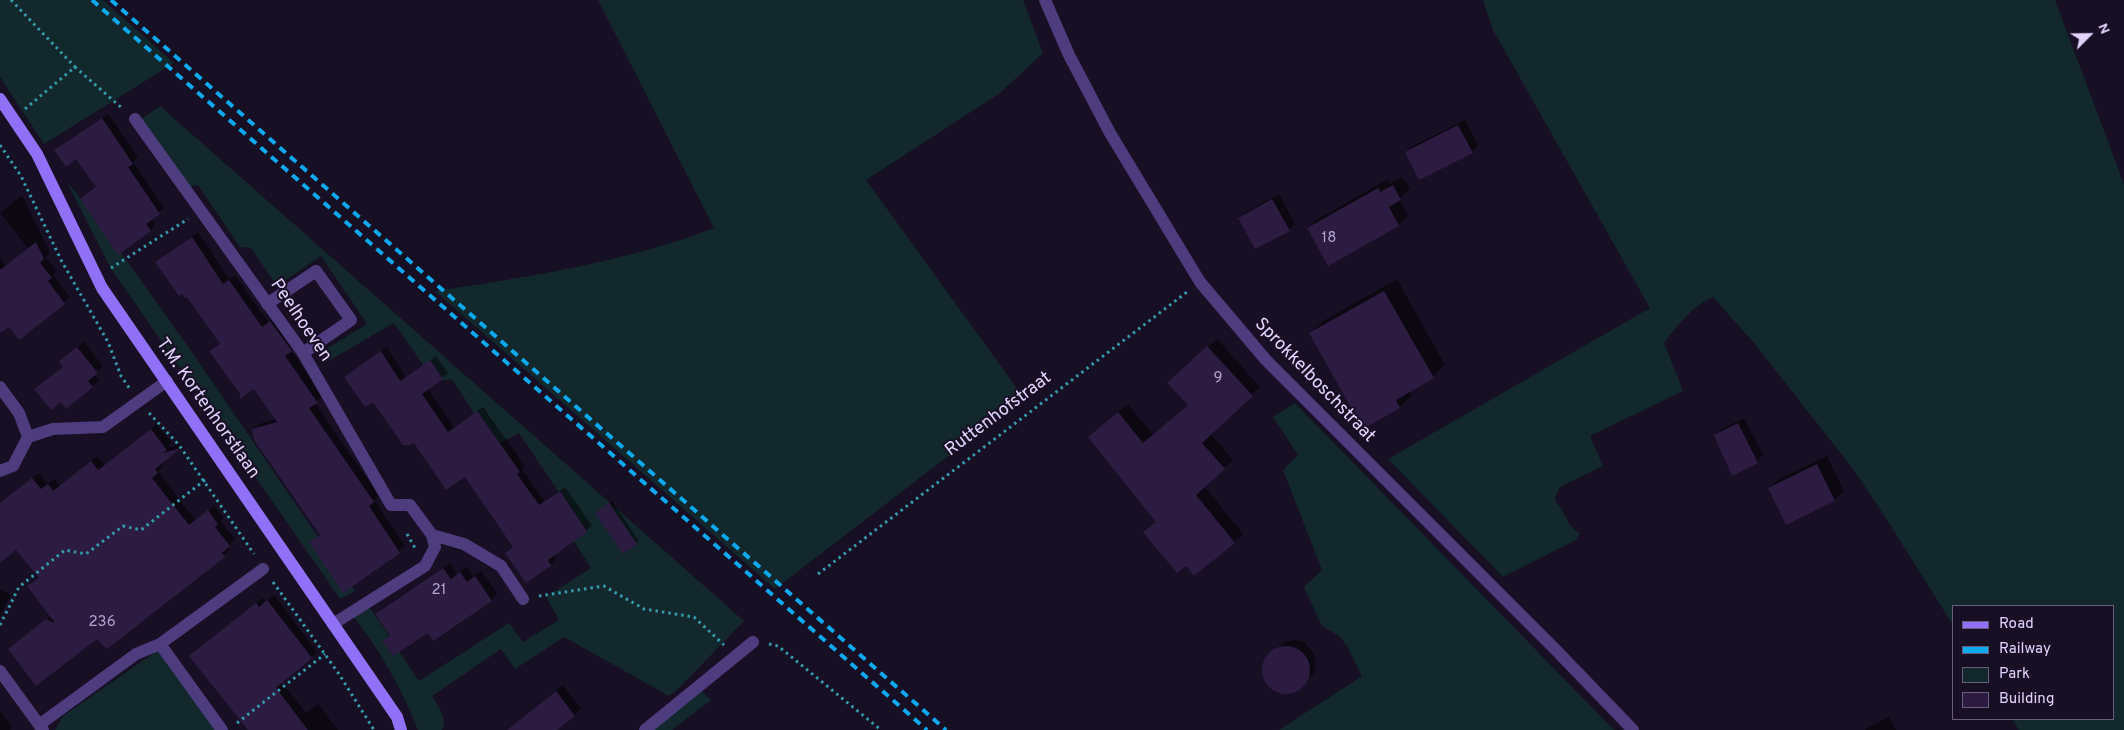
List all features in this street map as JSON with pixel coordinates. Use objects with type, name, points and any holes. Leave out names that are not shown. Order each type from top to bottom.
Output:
[{"type":"street","name":"Sprokkelboschstraat","points":[[1045,0],[1069,55],[1110,133],[1200,282],[1266,360],[1546,640],[1633,730]]},
{"type":"street","name":"T.M. Kortenhorstlaan","points":[[0,99],[37,154],[102,288],[397,717],[401,730]]},
{"type":"street","name":"Peelhoeven","points":[[135,119],[303,353],[392,505],[410,505],[432,535]]},
{"type":"street","points":[[268,304],[316,271],[351,320],[303,353]]},
{"type":"street","points":[[0,471],[13,466],[28,437],[53,429],[102,426],[167,381]]},
{"type":"street","points":[[0,387],[19,413],[28,437]]},
{"type":"street","points":[[333,624],[425,566],[435,547],[432,535],[464,544],[501,566],[523,599]]},
{"type":"street","points":[[0,671],[41,727],[136,654],[160,644],[263,568]]},
{"type":"street","points":[[645,730],[753,642]]},
{"type":"street","points":[[160,644],[222,730]]},
{"type":"path","points":[[11,0],[74,67],[135,119]]},
{"type":"path","points":[[14,119],[74,67]]},
{"type":"path","points":[[0,145],[21,176],[61,260],[108,342],[121,376],[138,401],[179,445],[205,480],[263,568],[325,654],[374,730]]},
{"type":"path","points":[[96,277],[201,211]]},
{"type":"path","name":"Ruttenhofstraat","points":[[818,574],[1200,282]]},
{"type":"path","points":[[0,625],[19,587],[65,550],[86,554],[124,526],[141,530],[205,480]]},
{"type":"path","points":[[523,599],[604,586],[644,609],[694,617],[735,656]]},
{"type":"path","points":[[753,642],[778,646],[881,730]]},
{"type":"path","points":[[236,724],[325,654]]},
{"type":"green space","points":[[0,0],[103,0],[174,63],[44,144],[0,77]]},
{"type":"green space","points":[[598,0],[1023,0],[1043,53],[1000,93],[866,180],[1024,398],[775,589],[435,291],[576,267],[646,250],[714,228]]},
{"type":"green space","points":[[1483,0],[2055,0],[2124,184],[2124,730],[2019,730],[2013,720],[2114,720],[2114,605],[1952,605],[1952,623],[1853,469],[1754,343],[1713,297],[1692,311],[1664,343],[1683,391],[1590,436],[1603,466],[1560,487],[1555,497],[1556,502],[1571,526],[1580,533],[1576,540],[1503,577],[1388,459],[1650,308],[1493,30]]},
{"type":"green space","points":[[160,106],[744,621],[677,690],[669,696],[564,637],[515,669],[501,649],[432,696],[443,716],[444,725],[442,730],[418,730],[390,670],[353,616],[368,605],[419,681],[509,623],[523,642],[559,620],[546,597],[591,568],[553,508],[564,500],[519,433],[495,446],[452,379],[435,382],[394,323],[325,363],[318,354],[367,324],[321,256],[277,286],[251,248],[240,247],[198,185],[188,187],[140,120]]},
{"type":"green space","points":[[67,182],[96,217],[196,358],[355,591],[340,599],[110,267]]},
{"type":"green space","points":[[1295,403],[1614,730],[1279,730],[1362,676],[1347,646],[1339,636],[1322,626],[1304,587],[1322,570],[1283,470],[1298,455],[1273,417]]},
{"type":"green space","points":[[161,648],[223,730],[55,730],[63,716]]},
{"type":"green space","points":[[701,690],[711,700],[672,730],[647,730]]},
{"type":"building","points":[[102,118],[133,164],[128,167],[160,214],[146,224],[151,231],[118,255],[80,199],[96,187],[76,159],[66,167],[54,150]]},
{"type":"building","points":[[1458,125],[1473,153],[1419,180],[1405,152]]},
{"type":"building","points":[[1393,185],[1401,200],[1389,207],[1399,226],[1328,266],[1307,228],[1378,188],[1380,192]]},
{"type":"building","points":[[1272,199],[1290,231],[1255,249],[1238,218]]},
{"type":"building","points":[[192,237],[223,284],[229,280],[262,327],[270,321],[292,351],[285,356],[318,403],[309,408],[374,502],[369,506],[400,553],[343,593],[309,542],[320,535],[254,440],[252,429],[277,422],[254,389],[240,399],[240,394],[209,351],[220,344],[187,297],[185,298],[182,294],[179,296],[155,262]]},
{"type":"building","points":[[36,242],[44,259],[40,263],[52,278],[48,281],[65,304],[19,340],[9,327],[0,333],[0,270]]},
{"type":"building","points":[[1384,291],[1434,378],[1396,400],[1400,408],[1363,429],[1309,333]]},
{"type":"building","points":[[1207,346],[1253,396],[1202,443],[1225,469],[1196,495],[1235,543],[1194,576],[1186,566],[1177,573],[1143,532],[1156,522],[1088,437],[1118,412],[1143,443],[1188,405],[1167,383]]},
{"type":"building","points":[[77,347],[98,373],[88,381],[93,387],[66,409],[61,402],[51,410],[34,389],[63,367],[59,361]]},
{"type":"building","points":[[381,351],[400,381],[430,360],[443,379],[422,394],[448,432],[477,411],[520,472],[517,474],[539,505],[560,491],[587,532],[548,560],[551,566],[526,583],[505,553],[513,547],[465,477],[446,490],[414,443],[403,445],[373,402],[365,407],[344,377]]},
{"type":"building","points":[[1738,423],[1758,463],[1732,476],[1714,435]]},
{"type":"building","points":[[151,429],[167,450],[163,453],[181,448],[155,469],[158,473],[152,478],[189,525],[208,510],[218,524],[215,527],[230,546],[222,553],[225,557],[107,649],[97,639],[36,686],[8,649],[46,619],[55,623],[27,586],[39,578],[16,550],[0,563],[0,503],[32,478],[41,489],[48,484],[53,491],[91,461],[98,470]]},
{"type":"building","points":[[1817,464],[1835,501],[1786,525],[1768,488]]},
{"type":"building","points":[[609,503],[637,544],[623,554],[595,513]]},
{"type":"building","points":[[443,568],[451,579],[460,572],[467,582],[475,576],[492,601],[433,641],[428,633],[393,656],[382,641],[390,636],[375,614]]},
{"type":"building","points":[[267,600],[312,658],[276,688],[308,730],[248,730],[189,656],[256,603],[259,607]]},
{"type":"building","points":[[1281,646],[1291,646],[1303,653],[1310,665],[1310,675],[1303,687],[1291,694],[1281,694],[1273,690],[1266,683],[1262,675],[1262,665],[1266,657],[1273,650]]},
{"type":"building","points":[[556,691],[575,716],[557,730],[507,730]]},
{"type":"railway","points":[[92,0],[927,730]]},
{"type":"railway","points":[[111,0],[946,730]]}]
